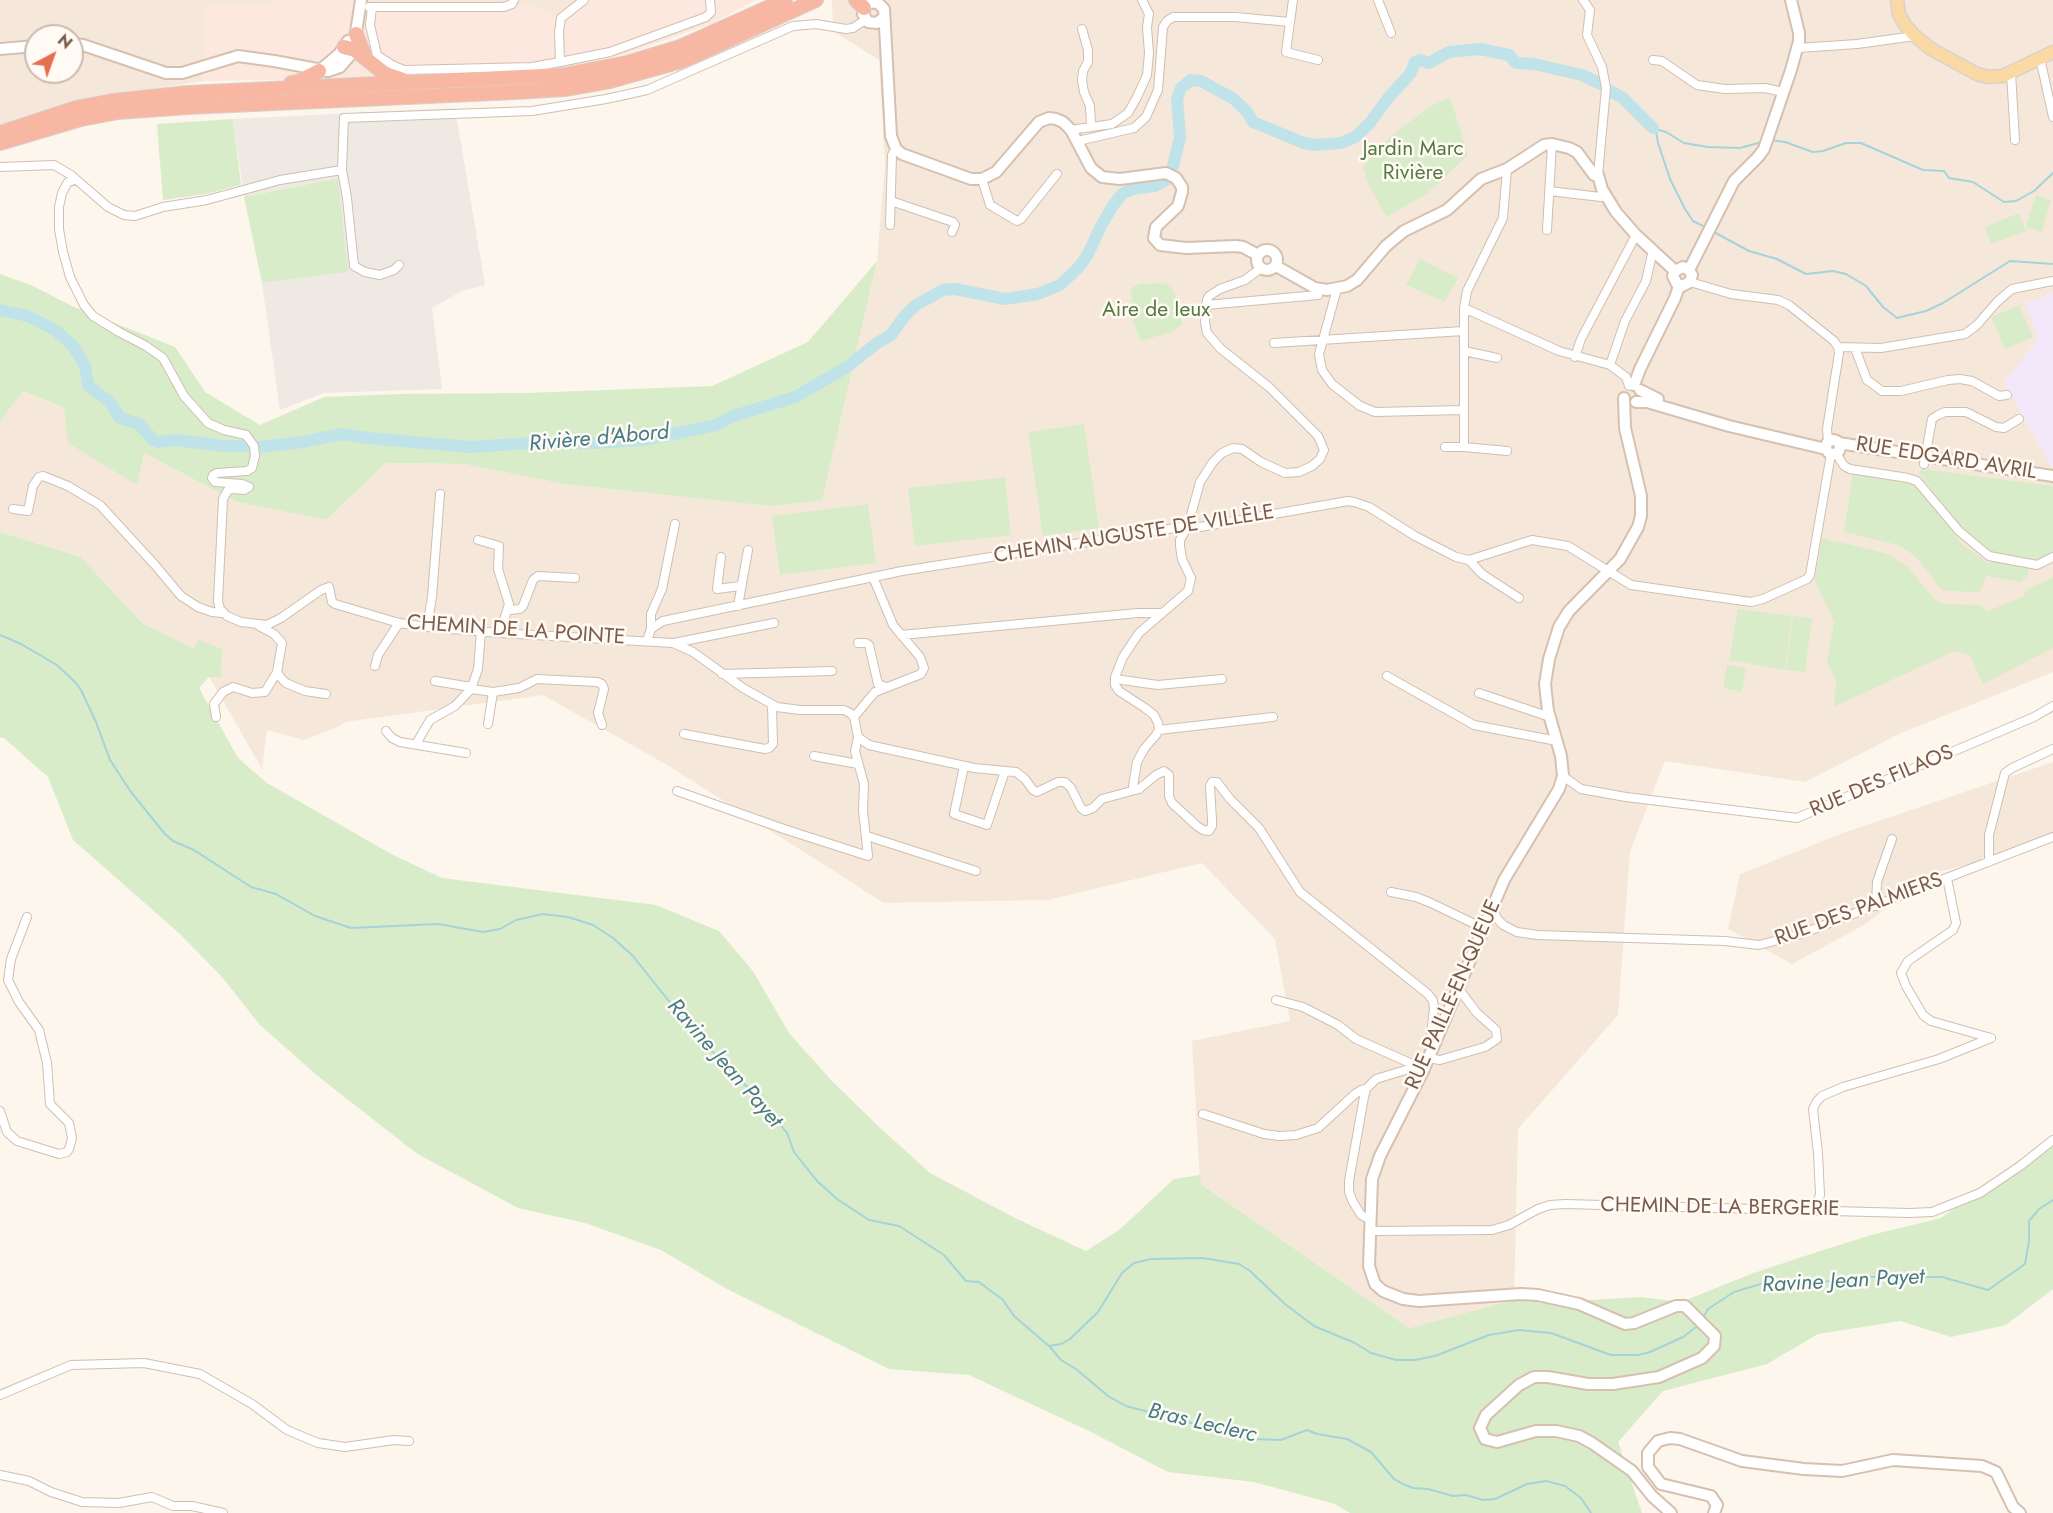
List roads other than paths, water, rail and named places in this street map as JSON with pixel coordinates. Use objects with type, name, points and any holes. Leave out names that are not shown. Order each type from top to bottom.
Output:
[{"type":"highway","points":[[764,17],[777,0]]},
{"type":"highway","points":[[0,143],[81,119],[118,112],[565,89],[630,77],[685,60],[764,17],[785,0]]},
{"type":"highway","points":[[187,93],[543,76],[607,67],[647,57],[817,0]]},
{"type":"highway","points":[[357,29],[354,51],[385,74],[396,79],[543,76]]},
{"type":"highway","points":[[0,133],[76,108],[113,101],[213,89],[265,87],[300,81],[319,71]]},
{"type":"main road","points":[[1689,270],[1734,181],[1764,149],[1772,128],[1798,48],[1799,33],[1791,0]]},
{"type":"main road","points":[[1897,0],[1899,15],[1915,36],[1931,49],[1977,74],[1996,77],[2011,73],[2053,52]]},
{"type":"main road","points":[[84,45],[166,74],[182,73],[238,56],[328,71],[340,67],[354,51],[357,29],[365,4]]},
{"type":"main road","points":[[873,9],[884,35],[891,136],[896,150],[902,154],[971,179],[982,179],[996,172],[1039,122],[1049,118],[1056,119],[1071,130],[1090,168],[1102,177],[1120,179],[1166,173],[1176,178],[1182,187],[1182,192],[1178,206],[1156,227],[1154,238],[1160,245],[1186,248],[1236,246],[1258,255]]},
{"type":"main road","points":[[0,49],[24,47]]},
{"type":"main road","points":[[1276,266],[1305,284],[1327,291],[1358,280],[1386,246],[1404,231],[1447,210],[1481,180],[1507,169],[1532,151],[1552,144],[1577,152],[1594,175],[1598,176],[1605,195],[1616,212],[1636,235],[1675,270]]},
{"type":"main road","points":[[1263,250],[1272,250],[1278,259],[1276,266],[1270,270],[1261,268],[1257,263],[1258,255],[1263,250]]},
{"type":"main road","points":[[1631,401],[1624,392],[1634,387],[1640,369],[1675,298],[1692,275],[1683,267],[1675,270]]},
{"type":"main road","points":[[1675,270],[1673,279],[1685,284]]},
{"type":"main road","points":[[1563,776],[1545,684],[1549,659],[1559,627],[1569,611],[1610,571],[1629,545],[1638,527],[1641,516],[1641,496],[1625,421],[1631,401],[1641,396],[1634,387]]},
{"type":"main road","name":"RUE EDGARD AVRIL","points":[[1634,387],[1658,399],[1832,447]]},
{"type":"main road","name":"RUE EDGARD AVRIL","points":[[1631,401],[1647,402],[1729,426],[1819,446],[2053,482]]},
{"type":"main road","name":"RUE EDGARD AVRIL","points":[[1924,461],[2053,476]]},
{"type":"main road","name":"RUE PAILLE-EN-QUEUE","points":[[1563,776],[1559,789],[1504,879],[1430,1053],[1417,1069],[1380,1156],[1372,1179],[1370,1266],[1375,1284],[1383,1291],[1403,1299],[1419,1301],[1521,1294],[1538,1295],[1579,1304],[1625,1324],[1634,1323],[1676,1306],[1685,1306],[1715,1336],[1714,1346],[1702,1358],[1659,1377],[1602,1385],[1534,1377],[1519,1385],[1486,1415],[1480,1428],[1485,1438],[1497,1443],[1536,1431],[1556,1431],[1579,1436],[1632,1471],[1652,1496],[1671,1513]]},
{"type":"main road","points":[[1714,1513],[1717,1505],[1711,1496],[1661,1484],[1648,1467],[1648,1453],[1658,1441],[1670,1438],[1680,1439],[1742,1461],[1813,1469],[1842,1471],[1893,1460],[1982,1466],[1996,1472],[2013,1507],[2020,1513]]},
{"type":"street","points":[[514,0],[512,4],[504,7],[365,4],[377,55],[404,70],[532,67],[610,52],[706,18],[711,12],[710,0]]},
{"type":"street","points":[[560,62],[558,32],[561,18],[584,0]]},
{"type":"street","points":[[1071,130],[1112,124],[1121,119],[1128,113],[1143,86],[1147,75],[1149,53],[1147,27],[1149,14],[1142,0]]},
{"type":"street","points":[[1293,0],[1286,52],[1318,60]]},
{"type":"street","points":[[1378,0],[1391,33]]},
{"type":"street","points":[[1582,0],[1590,10],[1587,35],[1602,67],[1606,88],[1598,176]]},
{"type":"street","points":[[399,265],[394,270],[380,275],[365,272],[354,266],[342,170],[344,118],[532,111],[606,99],[647,90],[793,26],[816,24],[853,28],[873,9]]},
{"type":"street","points":[[1078,141],[1134,128],[1146,117],[1158,90],[1161,37],[1167,21],[1180,16],[1234,17],[1290,22]]},
{"type":"street","points":[[357,29],[370,25]]},
{"type":"street","points":[[1082,29],[1089,56],[1082,80],[1084,93],[1090,106],[1090,126]]},
{"type":"street","points":[[1798,48],[1857,45],[1915,36]]},
{"type":"street","points":[[2040,58],[2053,117]]},
{"type":"street","points":[[1653,60],[1662,61],[1696,85],[1725,89],[1765,88],[1783,92]]},
{"type":"street","points":[[2011,73],[2015,140]]},
{"type":"street","points":[[1547,230],[1552,144]]},
{"type":"street","points":[[890,225],[892,155],[896,150]]},
{"type":"street","points":[[0,167],[54,165],[63,169],[108,207],[124,215],[135,216],[163,207],[207,200],[280,180],[342,170]]},
{"type":"street","points":[[1464,447],[1464,308],[1467,291],[1503,218],[1507,169]]},
{"type":"street","points":[[982,179],[990,205],[1017,221],[1057,174]]},
{"type":"street","points":[[75,180],[68,182],[62,194],[59,207],[59,229],[70,277],[84,305],[93,316],[163,358],[169,365],[184,396],[208,423],[224,430],[246,435],[254,446],[255,456],[252,468],[247,471],[217,473],[212,478],[215,482],[242,484],[249,487],[244,490],[228,490],[223,499],[218,591],[222,613]]},
{"type":"street","points":[[1549,192],[1601,197],[1605,195]]},
{"type":"street","points":[[891,201],[953,222],[955,225],[952,232]]},
{"type":"street","points":[[1575,357],[1581,339],[1636,235]]},
{"type":"street","points":[[1610,365],[1625,321],[1646,281],[1653,249]]},
{"type":"street","points":[[1140,789],[1133,786],[1137,762],[1159,730],[1154,715],[1119,691],[1115,685],[1115,679],[1123,657],[1135,638],[1145,626],[1183,597],[1191,586],[1191,578],[1182,558],[1180,540],[1188,526],[1200,482],[1213,462],[1227,450],[1233,448],[1242,449],[1261,462],[1284,473],[1299,472],[1312,466],[1320,459],[1324,450],[1318,436],[1291,408],[1212,340],[1207,333],[1206,305],[1213,292],[1245,280],[1261,268]]},
{"type":"street","points":[[1838,347],[1881,348],[1965,334],[2012,290],[2053,281]]},
{"type":"street","points":[[1685,284],[1731,294],[1778,300],[1789,305],[1834,341],[1838,347],[1827,429],[1832,447],[1844,466],[1917,481],[1959,531],[1989,556],[2037,565],[2053,557]]},
{"type":"street","points":[[1206,305],[1327,291],[1324,339],[1319,354],[1322,370],[1332,384],[1360,406],[1376,412],[1464,410]]},
{"type":"street","points":[[1464,308],[1543,345],[1575,357],[1610,365],[1626,377],[1634,387]]},
{"type":"street","points":[[1274,342],[1463,331]]},
{"type":"street","points":[[1855,348],[1867,380],[1882,391],[1901,391],[1960,379],[1972,381],[1999,396],[2007,395]]},
{"type":"street","points":[[1464,351],[1497,358]]},
{"type":"street","points":[[1924,461],[1932,420],[1938,414],[1966,412],[1996,427],[2004,428],[2019,419]]},
{"type":"street","points":[[1445,447],[1507,451]]},
{"type":"street","points":[[1519,598],[1487,578],[1469,560],[1532,540],[1568,546],[1631,585],[1751,602],[1764,599],[1807,579],[1812,570],[1832,447]]},
{"type":"street","points":[[13,509],[28,511],[33,486],[39,477],[43,476],[68,486],[95,501],[181,596],[198,607],[222,613],[241,622],[255,624],[274,634],[282,643],[277,672],[265,692],[252,693],[233,687],[223,692],[214,704],[216,717]]},
{"type":"street","points":[[427,627],[432,597],[440,494]]},
{"type":"street","name":"CHEMIN AUGUSTE DE VILLÈLE","points":[[651,629],[663,621],[873,577],[1188,526],[1200,527],[1339,502],[1354,501],[1369,507],[1443,552],[1469,560]]},
{"type":"street","points":[[647,641],[651,629],[651,614],[662,589],[675,524]]},
{"type":"street","points":[[478,540],[499,546],[498,569],[507,593],[509,610],[500,633]]},
{"type":"street","points":[[738,606],[748,549]]},
{"type":"street","points":[[721,557],[717,589],[741,586]]},
{"type":"street","points":[[509,610],[520,609],[523,606],[533,580],[538,576],[575,578]]},
{"type":"street","points":[[677,791],[868,855],[863,811],[864,784],[855,751],[858,737],[854,717],[875,692],[921,674],[924,668],[920,657],[901,636],[887,612],[873,577]]},
{"type":"street","name":"CHEMIN DE LA POINTE","points":[[255,624],[267,625],[274,622],[329,587],[334,604],[399,623],[481,632],[673,643],[693,652],[721,674],[772,705],[800,710],[844,710],[854,717]]},
{"type":"street","points":[[901,636],[1138,613],[1162,613]]},
{"type":"street","points":[[375,666],[378,654],[399,623]]},
{"type":"street","points":[[673,643],[774,623]]},
{"type":"street","points":[[416,744],[430,720],[455,706],[471,688],[478,669],[481,632]]},
{"type":"street","points":[[858,643],[869,645],[878,684],[886,687]]},
{"type":"street","points":[[721,674],[832,671]]},
{"type":"street","points":[[277,672],[286,683],[296,688],[326,694]]},
{"type":"street","points":[[1388,675],[1474,725],[1557,741]]},
{"type":"street","points":[[435,681],[493,692],[519,688],[537,679],[597,682],[602,684],[604,689],[598,713],[602,725]]},
{"type":"street","points":[[1115,679],[1158,685],[1222,679]]},
{"type":"street","points":[[488,724],[493,692]]},
{"type":"street","points":[[1479,693],[1550,717]]},
{"type":"street","points":[[684,734],[769,748],[773,744],[772,705]]},
{"type":"street","name":"RUE DES FILAOS","points":[[1563,776],[1581,789],[1626,797],[1797,818],[2001,731],[2053,706]]},
{"type":"street","points":[[1159,730],[1273,717]]},
{"type":"street","points":[[386,731],[400,742],[466,753]]},
{"type":"street","points":[[858,737],[869,745],[964,766],[1019,774],[1037,792],[1058,782],[1065,782],[1085,811],[1106,798],[1140,789],[1162,771],[1166,772],[1169,775],[1169,796],[1172,804],[1197,826],[1209,831],[1212,826],[1210,786],[1214,782],[1221,786],[1230,799],[1258,828],[1300,892],[1428,994],[1433,1001],[1434,1008],[1430,1053],[1440,1060],[1485,1047],[1497,1039],[1496,1030],[1477,1013],[1458,988]]},
{"type":"street","points":[[1989,862],[1989,835],[2005,773],[2053,749]]},
{"type":"street","points":[[814,756],[858,764]]},
{"type":"street","points":[[964,766],[953,813],[987,825],[1005,771]]},
{"type":"street","points":[[867,836],[976,871]]},
{"type":"street","name":"RUE DES PALMIERS","points":[[1492,906],[1503,925],[1517,932],[1538,935],[1725,941],[1750,945],[1770,943],[1802,934],[2053,837]]},
{"type":"street","points":[[1876,906],[1877,882],[1892,840]]},
{"type":"street","points":[[1813,1210],[1820,1195],[1813,1109],[1816,1101],[1843,1087],[1939,1059],[1990,1038],[1931,1020],[1923,1015],[1901,973],[1908,961],[1953,930],[1956,923],[1947,878]]},
{"type":"street","points":[[1391,892],[1424,900],[1483,928]]},
{"type":"street","points":[[0,1111],[7,1132],[17,1141],[59,1154],[69,1149],[72,1138],[69,1124],[50,1104],[47,1063],[39,1030],[19,1002],[8,980],[11,959],[27,917]]},
{"type":"street","points":[[1276,1000],[1303,1007],[1338,1025],[1356,1039],[1410,1063],[1417,1069]]},
{"type":"street","points":[[1203,1114],[1264,1134],[1296,1135],[1318,1128],[1376,1079],[1417,1069]]},
{"type":"street","points":[[1366,1089],[1349,1181],[1353,1202],[1361,1215],[1371,1220]]},
{"type":"street","name":"CHEMIN DE LA BERGERIE","points":[[1371,1231],[1492,1230],[1509,1225],[1550,1205],[1932,1212],[1980,1193],[2053,1140]]},
{"type":"street","points":[[0,1395],[71,1365],[144,1363],[200,1374],[252,1404],[288,1430],[318,1443],[345,1447],[394,1440],[409,1441]]},
{"type":"street","points":[[0,1475],[29,1481],[51,1492],[82,1502],[119,1503],[152,1497],[173,1506],[192,1506],[223,1513]]},
{"type":"waterway","name":"Rivière d'Abord","points":[[1173,166],[1180,137],[1177,99],[1181,88],[1191,80],[1201,81],[1234,99],[1253,122],[1304,143],[1316,145],[1341,143],[1355,137],[1369,124],[1410,74],[1415,62],[1419,60],[1429,63],[1449,52],[1480,49],[1509,55],[1516,63],[1534,64],[1582,75],[1601,84]]},
{"type":"waterway","name":"Rivière d'Abord","points":[[1610,91],[1623,98],[1653,128]]},
{"type":"waterway","points":[[1653,128],[1656,131],[1670,179],[1685,209],[1693,221],[1707,228]]},
{"type":"waterway","name":"Rivière d'Abord","points":[[1656,129],[1684,143],[1708,147],[1740,148],[1762,142]]},
{"type":"waterway","name":"Rivière d'Abord","points":[[1770,140],[1785,142],[1813,152],[1846,143],[1861,143],[1923,170],[1944,171],[1949,178],[1973,182],[2004,202],[2016,201],[2034,191],[2053,173]]},
{"type":"waterway","name":"Rivière d'Abord","points":[[259,447],[303,442],[342,434],[470,447],[532,443],[594,443],[643,440],[717,425],[731,417],[795,397],[847,367],[891,335],[916,305],[943,290],[955,289],[1005,299],[1038,294],[1060,285],[1079,267],[1088,254],[1101,226],[1122,194],[1132,189],[1155,186],[1168,179]]},
{"type":"waterway","points":[[1712,231],[1749,251],[1777,259],[1806,274],[1833,271],[1846,274],[1866,286],[1883,307],[1897,318],[1926,311],[1943,303],[2010,261],[2053,264]]},
{"type":"waterway","name":"Rivière d'Abord","points":[[0,310],[28,316],[55,330],[73,346],[85,366],[88,385],[110,402],[120,418],[139,424],[153,440],[250,446]]},
{"type":"waterway","name":"Ravine Jean Payet","points":[[0,635],[21,644],[57,665],[75,682],[96,722],[110,760],[131,792],[165,834],[251,887],[276,894],[315,916],[351,928],[438,924],[483,932],[500,929],[516,920],[543,914],[568,917],[593,925],[613,938],[633,956],[695,1034],[763,1103],[787,1133],[794,1152],[817,1181],[837,1199],[869,1220],[899,1226],[944,1255],[966,1281],[979,1282],[1003,1300],[1014,1316],[1049,1346],[1061,1344],[1070,1339],[1098,1312],[1122,1273],[1134,1263],[1151,1259],[1203,1258],[1239,1264],[1314,1326],[1355,1343],[1371,1353],[1396,1360],[1415,1360],[1435,1356],[1489,1335],[1519,1330],[1551,1333],[1611,1355],[1638,1355],[1683,1337],[1700,1324]]},
{"type":"waterway","name":"Ravine Jean Payet","points":[[1702,1319],[1708,1309],[1734,1292],[1778,1281],[1813,1283],[1866,1277],[1942,1277],[1988,1290],[2025,1264],[2029,1241],[2029,1221],[2039,1209],[2053,1200]]},
{"type":"waterway","name":"Bras Leclerc","points":[[1050,1347],[1061,1360],[1076,1369],[1108,1396],[1126,1406],[1253,1439],[1281,1440],[1307,1430],[1347,1439],[1371,1452],[1394,1479],[1403,1484],[1453,1496],[1466,1495],[1483,1500],[1495,1499],[1527,1484],[1546,1481],[1565,1486],[1581,1498],[1591,1513]]},
{"type":"park label","name":"Jardin Marc Rivière","points":[[1413,162]]},
{"type":"park label","name":"Aire de Ieux","points":[[1156,311]]}]
